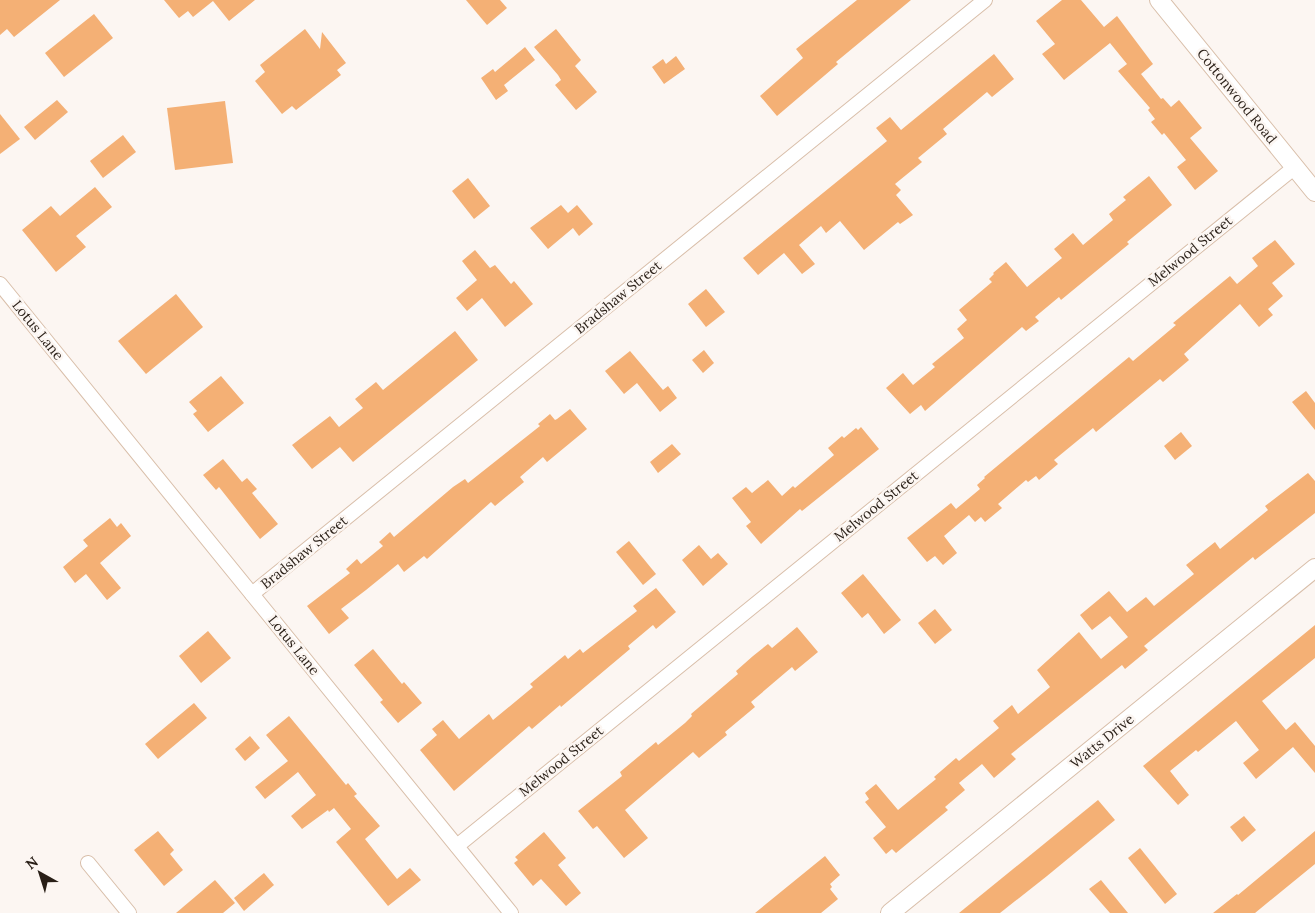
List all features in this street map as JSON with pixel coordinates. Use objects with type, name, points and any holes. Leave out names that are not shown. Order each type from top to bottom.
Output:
[{"type":"street","name":"Bradshaw Street","points":[[252,594],[985,0]]},
{"type":"street","name":"Cottonwood Road","points":[[1159,0],[1315,192]]},
{"type":"street","name":"Melwood Street","points":[[457,846],[1295,167]]},
{"type":"street","name":"Lotus Lane","points":[[0,284],[511,913]]},
{"type":"street","name":"Watts Drive","points":[[890,913],[1315,568]]},
{"type":"street","points":[[88,862],[129,913]]},
{"type":"building","points":[[0,0],[60,0],[14,37],[7,29],[0,35]]},
{"type":"building","points":[[164,0],[255,0],[229,21],[213,1],[193,17],[188,11],[179,18]]},
{"type":"building","points":[[466,0],[500,0],[507,8],[487,25]]},
{"type":"building","points":[[857,0],[911,0],[836,62],[838,64],[777,116],[760,96],[803,58],[796,49]]},
{"type":"building","points":[[1062,0],[1081,0],[1104,27],[1117,16],[1153,64],[1141,74],[1161,99],[1163,98],[1171,107],[1179,100],[1202,128],[1190,138],[1218,171],[1195,190],[1177,167],[1186,160],[1164,133],[1162,135],[1151,122],[1155,119],[1148,110],[1150,108],[1118,71],[1127,64],[1110,43],[1064,80],[1042,54],[1055,44],[1036,21]]},
{"type":"building","points":[[94,14],[113,38],[64,77],[45,53]]},
{"type":"building","points":[[305,29],[320,49],[322,32],[346,63],[337,70],[341,75],[296,110],[292,106],[282,114],[255,81],[265,72],[260,65]]},
{"type":"building","points":[[556,29],[581,60],[575,66],[597,92],[576,110],[555,85],[561,80],[558,75],[534,47]]},
{"type":"building","points":[[525,47],[535,60],[504,85],[508,91],[496,100],[481,78],[493,69],[495,72]]},
{"type":"building","points":[[994,54],[1014,79],[992,97],[987,92],[943,129],[947,134],[918,158],[922,162],[895,184],[901,190],[896,195],[913,215],[900,224],[898,222],[864,250],[840,221],[826,233],[821,226],[799,245],[815,264],[802,274],[784,253],[758,275],[743,258],[887,141],[876,128],[890,117],[901,130]]},
{"type":"building","points":[[676,56],[685,69],[664,84],[652,67],[663,59],[666,64]]},
{"type":"building","points":[[57,100],[68,112],[35,140],[24,127]]},
{"type":"building","points":[[225,101],[233,163],[175,170],[167,108]]},
{"type":"building","points":[[0,114],[20,139],[0,154]]},
{"type":"building","points":[[123,135],[136,152],[103,178],[90,161]]},
{"type":"building","points":[[1149,176],[1172,205],[1127,242],[1129,244],[1061,300],[1059,297],[1035,317],[1039,321],[1026,331],[1022,327],[925,411],[921,405],[910,414],[886,388],[903,373],[913,385],[935,367],[932,364],[964,338],[957,329],[967,320],[959,310],[992,282],[989,279],[993,273],[1006,262],[1027,287],[1062,258],[1054,249],[1073,233],[1083,245],[1113,220],[1109,214],[1126,200],[1123,197]]},
{"type":"building","points":[[468,178],[490,206],[474,219],[452,191]]},
{"type":"building","points":[[95,187],[112,207],[76,236],[86,247],[56,272],[22,230],[51,206],[60,216]]},
{"type":"building","points":[[561,205],[568,213],[577,205],[593,224],[579,236],[573,228],[548,249],[530,228]]},
{"type":"building","points":[[1275,240],[1295,264],[1272,283],[1283,296],[1268,309],[1273,315],[1259,327],[1240,304],[1184,354],[1189,360],[1163,382],[1160,379],[1096,432],[1093,428],[1054,460],[1058,464],[1039,480],[1036,476],[1028,482],[1026,480],[998,504],[1002,508],[985,522],[981,517],[975,522],[969,515],[944,536],[957,553],[943,565],[935,556],[927,562],[907,538],[951,503],[956,509],[980,489],[977,485],[984,477],[1129,357],[1133,361],[1176,325],[1173,323],[1230,276],[1237,284],[1258,266],[1252,258]]},
{"type":"building","points":[[475,250],[490,268],[495,265],[511,284],[514,281],[533,304],[505,327],[482,298],[467,311],[456,298],[477,280],[462,261]]},
{"type":"building","points":[[706,289],[725,312],[706,327],[688,304]]},
{"type":"building","points":[[176,294],[203,327],[146,374],[118,341]]},
{"type":"building","points":[[455,331],[478,360],[353,462],[340,447],[312,469],[292,445],[330,416],[339,427],[363,408],[355,399],[376,382],[383,390]]},
{"type":"building","points":[[704,350],[714,363],[703,373],[692,360]]},
{"type":"building","points":[[630,351],[663,390],[668,386],[677,398],[660,412],[637,383],[624,394],[605,371]]},
{"type":"building","points":[[221,376],[244,403],[208,432],[193,414],[197,411],[189,402]]},
{"type":"building","points":[[1306,391],[1315,403],[1315,430],[1292,402]]},
{"type":"building","points":[[570,409],[587,429],[547,462],[543,457],[520,477],[524,482],[495,506],[491,502],[427,559],[424,556],[404,572],[398,564],[341,609],[349,618],[329,634],[307,606],[350,573],[346,569],[357,559],[361,564],[383,546],[379,542],[390,532],[394,537],[453,487],[465,479],[468,483],[540,426],[538,424],[550,414],[555,420]]},
{"type":"building","points":[[861,427],[879,449],[802,511],[800,509],[761,544],[746,526],[751,522],[732,498],[746,487],[752,493],[768,480],[782,496],[793,486],[795,488],[834,455],[828,448],[842,436],[844,438],[856,428],[858,430]]},
{"type":"building","points":[[1181,432],[1192,446],[1175,460],[1164,446]]},
{"type":"building","points":[[672,444],[681,454],[658,473],[650,462]]},
{"type":"building","points":[[223,459],[242,482],[247,478],[257,489],[252,493],[278,524],[260,539],[219,487],[216,490],[203,475]]},
{"type":"building","points":[[1308,473],[1315,481],[1315,513],[1255,560],[1253,557],[1144,646],[1148,650],[1125,669],[1122,665],[1011,754],[1016,759],[994,778],[982,764],[959,783],[965,790],[945,807],[948,810],[896,853],[892,849],[886,854],[873,838],[886,827],[865,802],[869,799],[865,793],[876,784],[898,810],[936,779],[934,777],[956,758],[959,761],[999,728],[993,721],[1012,705],[1018,714],[1050,687],[1037,670],[1079,632],[1101,659],[1128,637],[1110,616],[1092,630],[1080,615],[1109,591],[1127,612],[1146,597],[1154,606],[1194,574],[1186,565],[1215,542],[1220,549],[1268,510],[1265,506]]},
{"type":"building","points":[[110,518],[117,527],[121,523],[131,536],[100,563],[121,588],[107,600],[86,574],[75,583],[63,567],[88,546],[83,540]]},
{"type":"building","points":[[629,541],[656,574],[643,585],[616,552]]},
{"type":"building","points":[[699,545],[711,559],[718,553],[728,564],[703,586],[682,560]]},
{"type":"building","points":[[863,574],[901,620],[884,634],[868,613],[862,618],[841,593]]},
{"type":"building","points":[[656,588],[676,612],[656,629],[653,625],[628,646],[630,649],[561,707],[560,705],[532,729],[529,726],[454,791],[420,750],[437,735],[432,729],[443,720],[459,739],[489,714],[493,720],[533,687],[530,684],[565,655],[568,659],[580,649],[583,653],[637,611],[633,606]]},
{"type":"building","points":[[935,609],[952,630],[935,644],[918,623]]},
{"type":"building","points":[[1315,625],[1315,658],[1262,701],[1286,730],[1295,722],[1315,746],[1315,773],[1293,747],[1256,779],[1243,763],[1259,750],[1236,721],[1198,752],[1196,750],[1170,771],[1189,795],[1178,805],[1143,766]]},
{"type":"building","points":[[797,627],[818,652],[795,671],[792,667],[751,702],[755,707],[725,732],[727,735],[699,758],[693,752],[625,810],[648,838],[624,858],[597,826],[593,829],[578,811],[622,776],[620,772],[656,742],[658,745],[685,723],[692,716],[691,714],[738,674],[736,671],[753,656],[768,644],[772,648]]},
{"type":"building","points":[[208,631],[231,658],[201,683],[179,656]]},
{"type":"building","points":[[373,649],[402,684],[404,682],[422,703],[398,723],[380,702],[383,700],[354,665]]},
{"type":"building","points":[[194,703],[207,718],[158,759],[145,744]]},
{"type":"building","points":[[289,716],[346,785],[348,783],[357,794],[354,796],[380,826],[365,839],[376,853],[397,879],[410,868],[421,880],[388,906],[336,842],[351,829],[334,808],[329,812],[328,810],[302,829],[291,816],[316,795],[298,772],[265,799],[255,787],[288,761],[266,735]]},
{"type":"building","points":[[250,736],[260,748],[245,761],[235,749]]},
{"type":"building","points":[[1098,800],[1115,820],[1047,876],[1000,913],[959,913]]},
{"type":"building","points":[[1244,816],[1256,830],[1242,842],[1230,827]]},
{"type":"building","points":[[158,831],[174,850],[170,854],[183,870],[164,886],[134,850]]},
{"type":"building","points":[[1315,831],[1315,864],[1255,913],[1213,913],[1238,895]]},
{"type":"building","points":[[544,832],[566,858],[558,865],[581,893],[566,906],[541,879],[533,886],[514,863],[518,860],[515,857]]},
{"type":"building","points":[[1140,848],[1177,894],[1165,904],[1128,858]]},
{"type":"building","points":[[825,856],[840,875],[830,884],[832,887],[830,889],[838,899],[821,913],[755,913]]},
{"type":"building","points":[[264,873],[274,885],[244,911],[234,898]]},
{"type":"building","points":[[215,880],[235,903],[223,913],[176,913]]},
{"type":"building","points":[[1101,880],[1128,913],[1110,913],[1089,889]]}]
